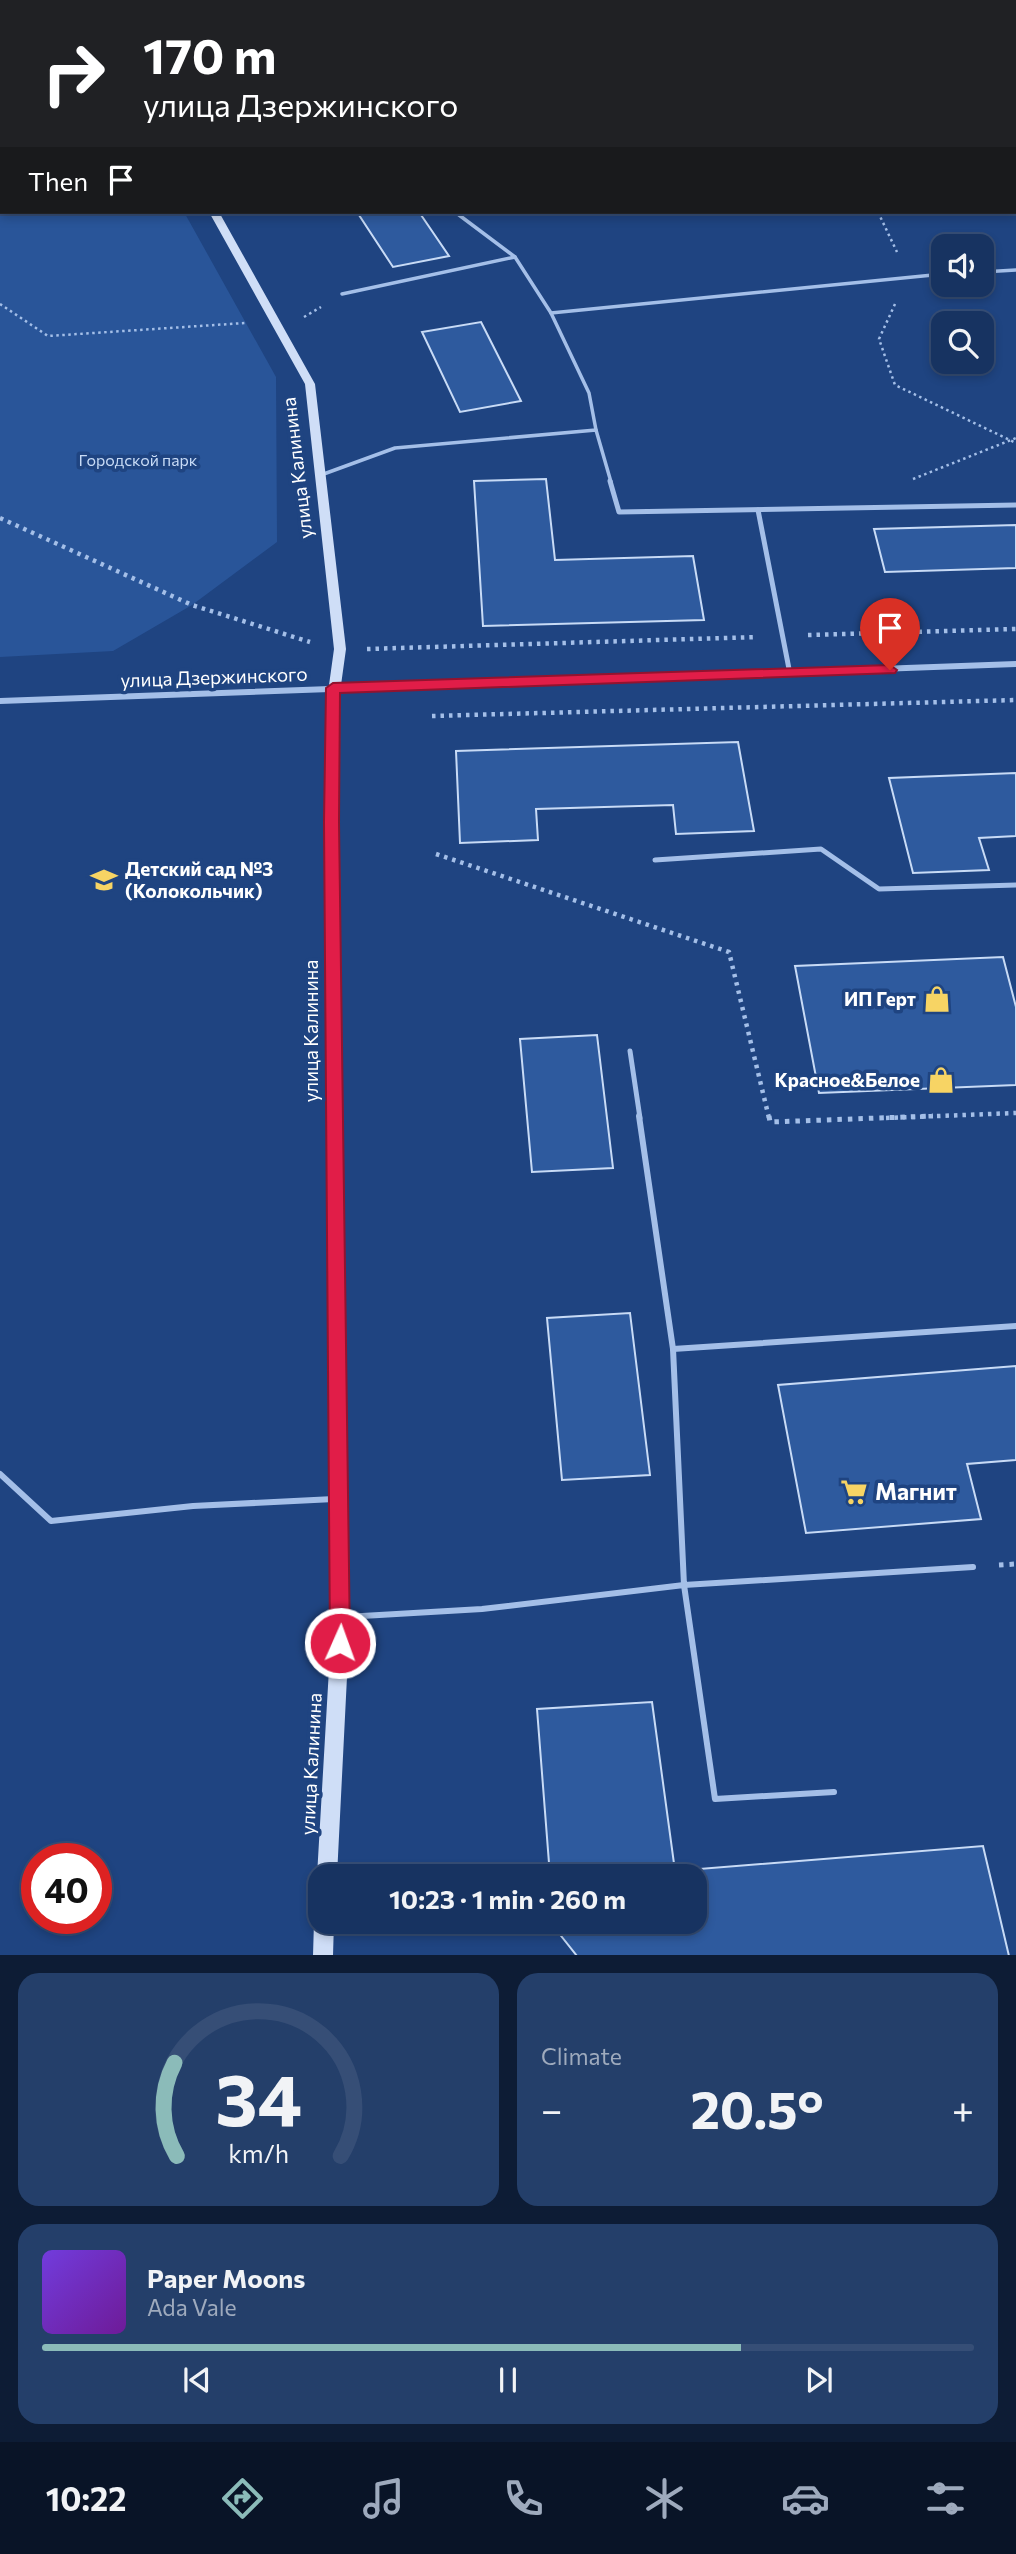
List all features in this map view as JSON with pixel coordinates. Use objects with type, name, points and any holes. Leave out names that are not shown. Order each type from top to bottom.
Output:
[{"type":"street","name":"улица Калинина","points":[[215,214],[310,384],[340,649],[333,688],[331,728],[337,1499],[341,1617],[328,1864]]},
{"type":"street","name":"улица Дзержинского","points":[[0,701],[1016,664]]},
{"type":"street","points":[[323,1955],[324,1934]]},
{"type":"lane","points":[[458,214],[515,257],[551,313],[589,393],[596,430],[619,512],[1016,505]]},
{"type":"lane","points":[[342,294],[515,257]]},
{"type":"lane","points":[[994,271],[1016,270]]},
{"type":"lane","points":[[551,313],[931,275]]},
{"type":"lane","points":[[321,475],[395,448],[596,430]]},
{"type":"lane","points":[[758,510],[790,674]]},
{"type":"lane","points":[[655,860],[821,849],[878,890],[1016,885]]},
{"type":"lane","points":[[630,1051],[673,1349],[684,1585],[715,1800],[834,1792]]},
{"type":"lane","points":[[673,1349],[1016,1326]]},
{"type":"lane","points":[[0,1474],[51,1521],[193,1506],[337,1499]]},
{"type":"lane","points":[[341,1617],[482,1609],[684,1585],[974,1567]]},
{"type":"path","points":[[879,214],[908,276],[878,339],[895,385],[1014,440]]},
{"type":"path","points":[[0,304],[48,336],[248,323],[281,331],[342,294]]},
{"type":"path","points":[[913,479],[1014,440]]},
{"type":"path","points":[[0,518],[192,605],[288,637],[340,649],[404,650],[1016,629]]},
{"type":"path","points":[[432,716],[1016,700]]},
{"type":"path","points":[[436,854],[729,952],[769,1122],[1016,1113]]},
{"type":"green space","name":"Городской парк","points":[[0,214],[185,214],[276,377],[277,542],[192,605],[113,651],[0,657]]},
{"type":"building","points":[[358,214],[420,214],[449,256],[393,267]]},
{"type":"building","points":[[481,322],[521,401],[460,412],[422,332]]},
{"type":"building","points":[[546,479],[555,560],[693,556],[704,620],[483,626],[474,481]]},
{"type":"building","points":[[1016,525],[1016,568],[885,572],[874,529]]},
{"type":"building","points":[[738,742],[754,831],[676,834],[673,805],[536,809],[538,840],[460,843],[456,751]]},
{"type":"building","points":[[1016,773],[1016,836],[979,838],[989,870],[913,873],[889,778]]},
{"type":"building","points":[[1003,957],[1016,1007],[1016,1085],[819,1093],[795,966]]},
{"type":"building","points":[[597,1035],[613,1168],[532,1172],[520,1039]]},
{"type":"building","points":[[630,1313],[650,1475],[562,1480],[547,1318]]},
{"type":"building","points":[[1016,1366],[1016,1460],[967,1464],[981,1519],[806,1533],[778,1385]]},
{"type":"building","points":[[652,1702],[674,1864],[549,1864],[537,1709]]},
{"type":"building","points":[[983,1846],[1009,1955],[576,1955],[560,1934],[707,1934],[707,1868]]},
{"type":"place","name":"Детский сад №3 (Колокольчик)","points":[[104,880]]},
{"type":"place","name":"ИП Герт","points":[[937,999]]},
{"type":"place","name":"Красное&Белое","points":[[941,1080]]},
{"type":"place","name":"Магнит","points":[[854,1492]]},
{"type":"route","points":[[340,1643],[331,714],[333,688],[461,686],[890,670]]}]
